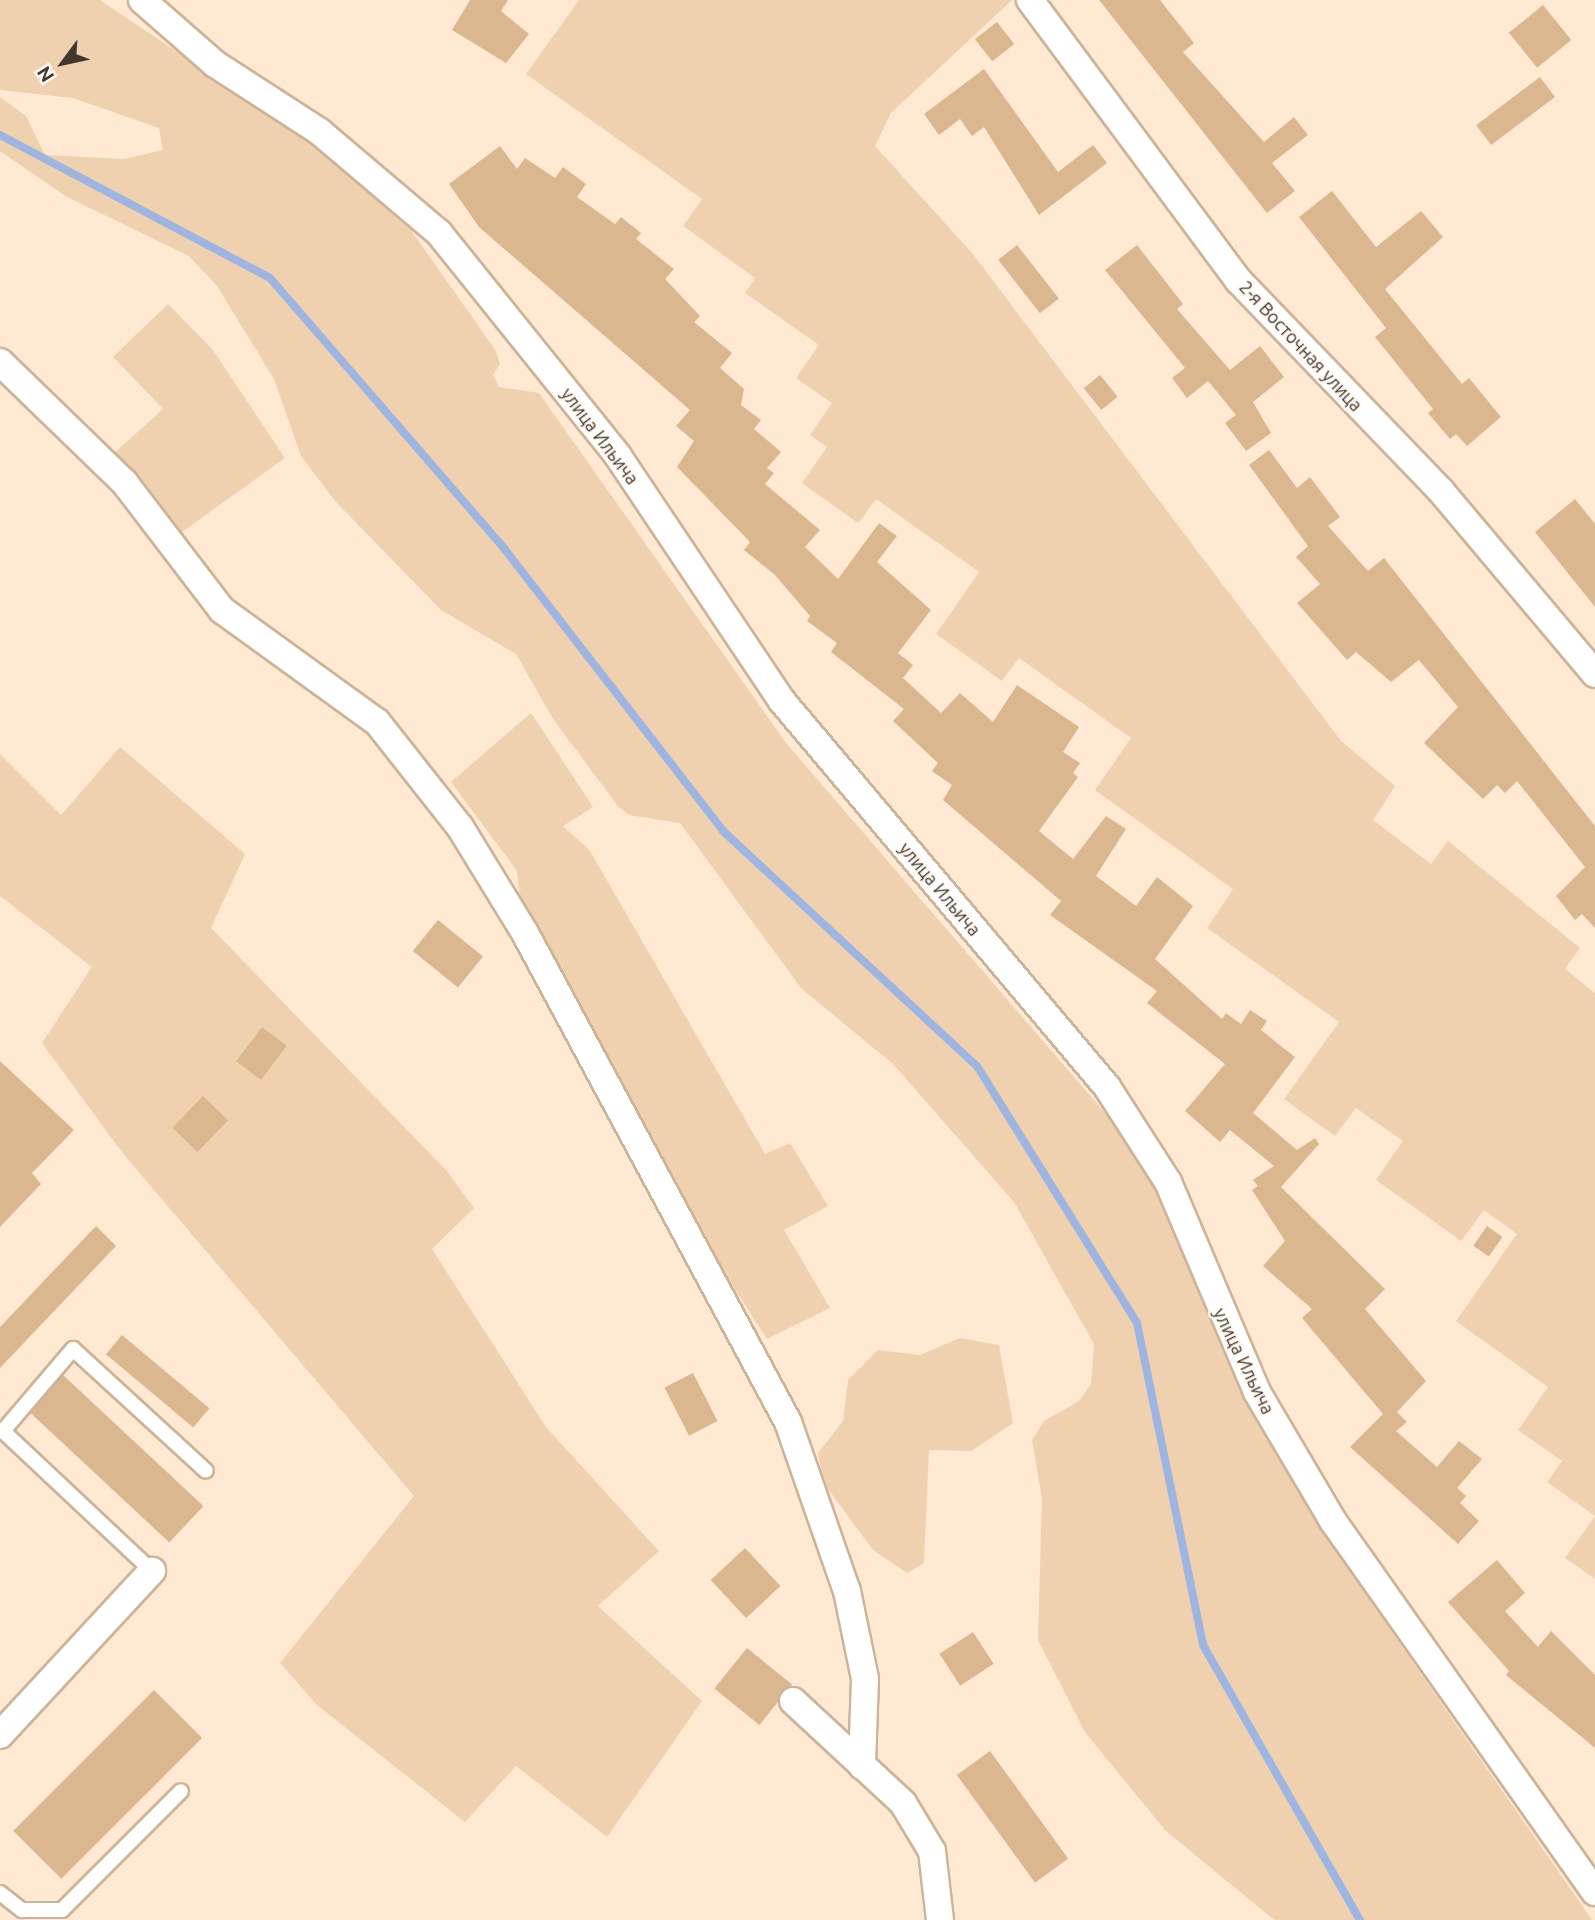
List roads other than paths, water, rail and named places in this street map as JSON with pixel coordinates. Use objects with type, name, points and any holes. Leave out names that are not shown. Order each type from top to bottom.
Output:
[{"type":"street","name":"улица Ильича","points":[[142,0],[215,64],[320,132],[439,233],[618,456],[782,701],[1107,1087],[1168,1182],[1257,1392],[1332,1521],[1595,1892]]},
{"type":"street","name":"2-я Восточная улица","points":[[1030,0],[1238,280],[1441,491],[1595,674]]},
{"type":"street","points":[[0,362],[124,482],[222,610],[377,722],[460,827],[525,933],[615,1106],[751,1343],[788,1422],[848,1591],[865,1679],[862,1766]]},
{"type":"street","points":[[0,1735],[152,1571]]},
{"type":"street","points":[[793,1702],[903,1804],[932,1851],[940,1920]]},
{"type":"lane","points":[[152,1571],[3,1431],[73,1349],[206,1471]]},
{"type":"lane","points":[[0,1893],[22,1910],[62,1910],[181,1791]]},
{"type":"waterway","points":[[0,135],[270,278],[503,547],[723,831],[977,1066],[1137,1323],[1203,1645],[1360,1920]]}]
